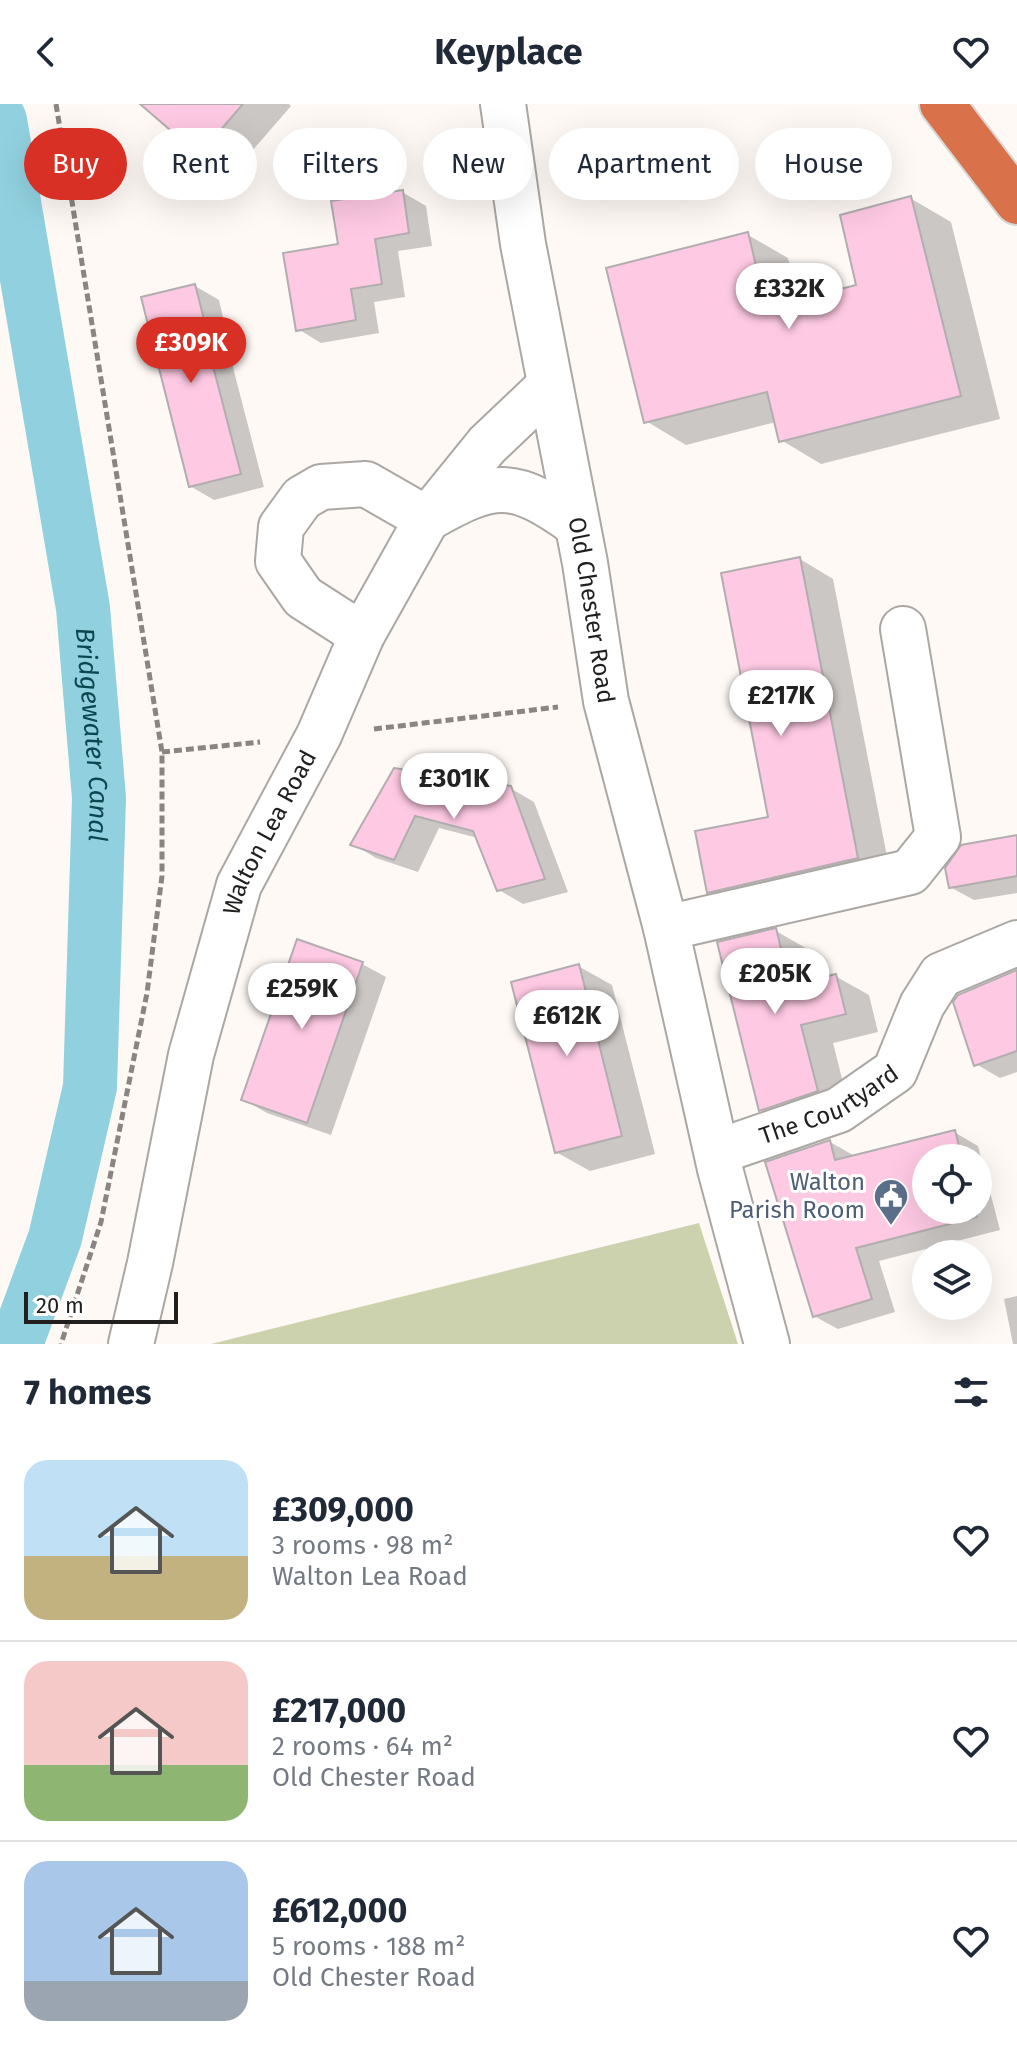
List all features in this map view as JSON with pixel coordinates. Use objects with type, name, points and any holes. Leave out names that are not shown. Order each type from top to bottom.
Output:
[{"type":"highway","points":[[942,104],[1017,202]]},
{"type":"street","name":"Old Chester Road","points":[[503,104],[523,244],[585,563],[606,701],[666,928],[717,1152],[767,1344]]},
{"type":"street","name":"Walton Lea Road","points":[[131,1344],[191,1055],[239,885],[319,735],[362,635],[427,519],[487,445],[549,386]]},
{"type":"street","points":[[362,635],[303,597],[278,561],[281,527],[302,498],[321,487],[366,484],[427,519],[457,502],[505,489],[521,491],[542,499],[576,524]]},
{"type":"street","points":[[666,928],[910,872],[938,837],[903,629]]},
{"type":"street","name":"The Courtyard","points":[[717,1152],[839,1110],[895,1071],[922,1005],[941,975],[1017,943]]},
{"type":"path","points":[[56,104],[162,752],[162,876],[147,993],[101,1222],[61,1344]]},
{"type":"path","points":[[162,752],[606,701]]},
{"type":"green space","points":[[699,1223],[738,1344],[211,1344]]},
{"type":"building","points":[[140,104],[243,104],[222,128],[168,128]]},
{"type":"building","points":[[911,196],[961,396],[779,442],[767,392],[644,423],[606,268],[748,232],[766,308],[856,285],[840,215]]},
{"type":"building","points":[[404,200],[409,233],[375,239],[382,284],[351,289],[356,320],[296,331],[283,253],[338,244],[331,201]]},
{"type":"building","points":[[195,284],[241,474],[189,487],[141,297]]},
{"type":"building","points":[[800,557],[858,858],[707,893],[695,831],[768,817],[721,573]]},
{"type":"building","points":[[394,768],[511,786],[545,879],[497,891],[473,831],[415,816],[394,860],[350,845]]},
{"type":"building","points":[[1017,835],[1017,876],[949,888],[945,868],[961,845]]},
{"type":"building","points":[[776,928],[790,985],[836,974],[846,1014],[801,1025],[818,1091],[759,1111],[717,942]]},
{"type":"building","points":[[297,939],[363,962],[307,1123],[241,1100]]},
{"type":"building","points":[[579,964],[622,1136],[555,1153],[511,982]]},
{"type":"building","points":[[1017,970],[1017,1051],[974,1066],[953,1002],[958,995]]},
{"type":"building","points":[[955,1130],[958,1144],[912,1144],[912,1224],[950,1224],[856,1248],[872,1299],[813,1317],[765,1162],[830,1140],[835,1160]]},
{"type":"waterway","name":"Bridgewater Canal","points":[[0,120],[83,608],[99,798],[90,1087],[55,1238],[16,1344]]},
{"type":"place","name":"Walton Parish Room","points":[[891,1227]]}]
